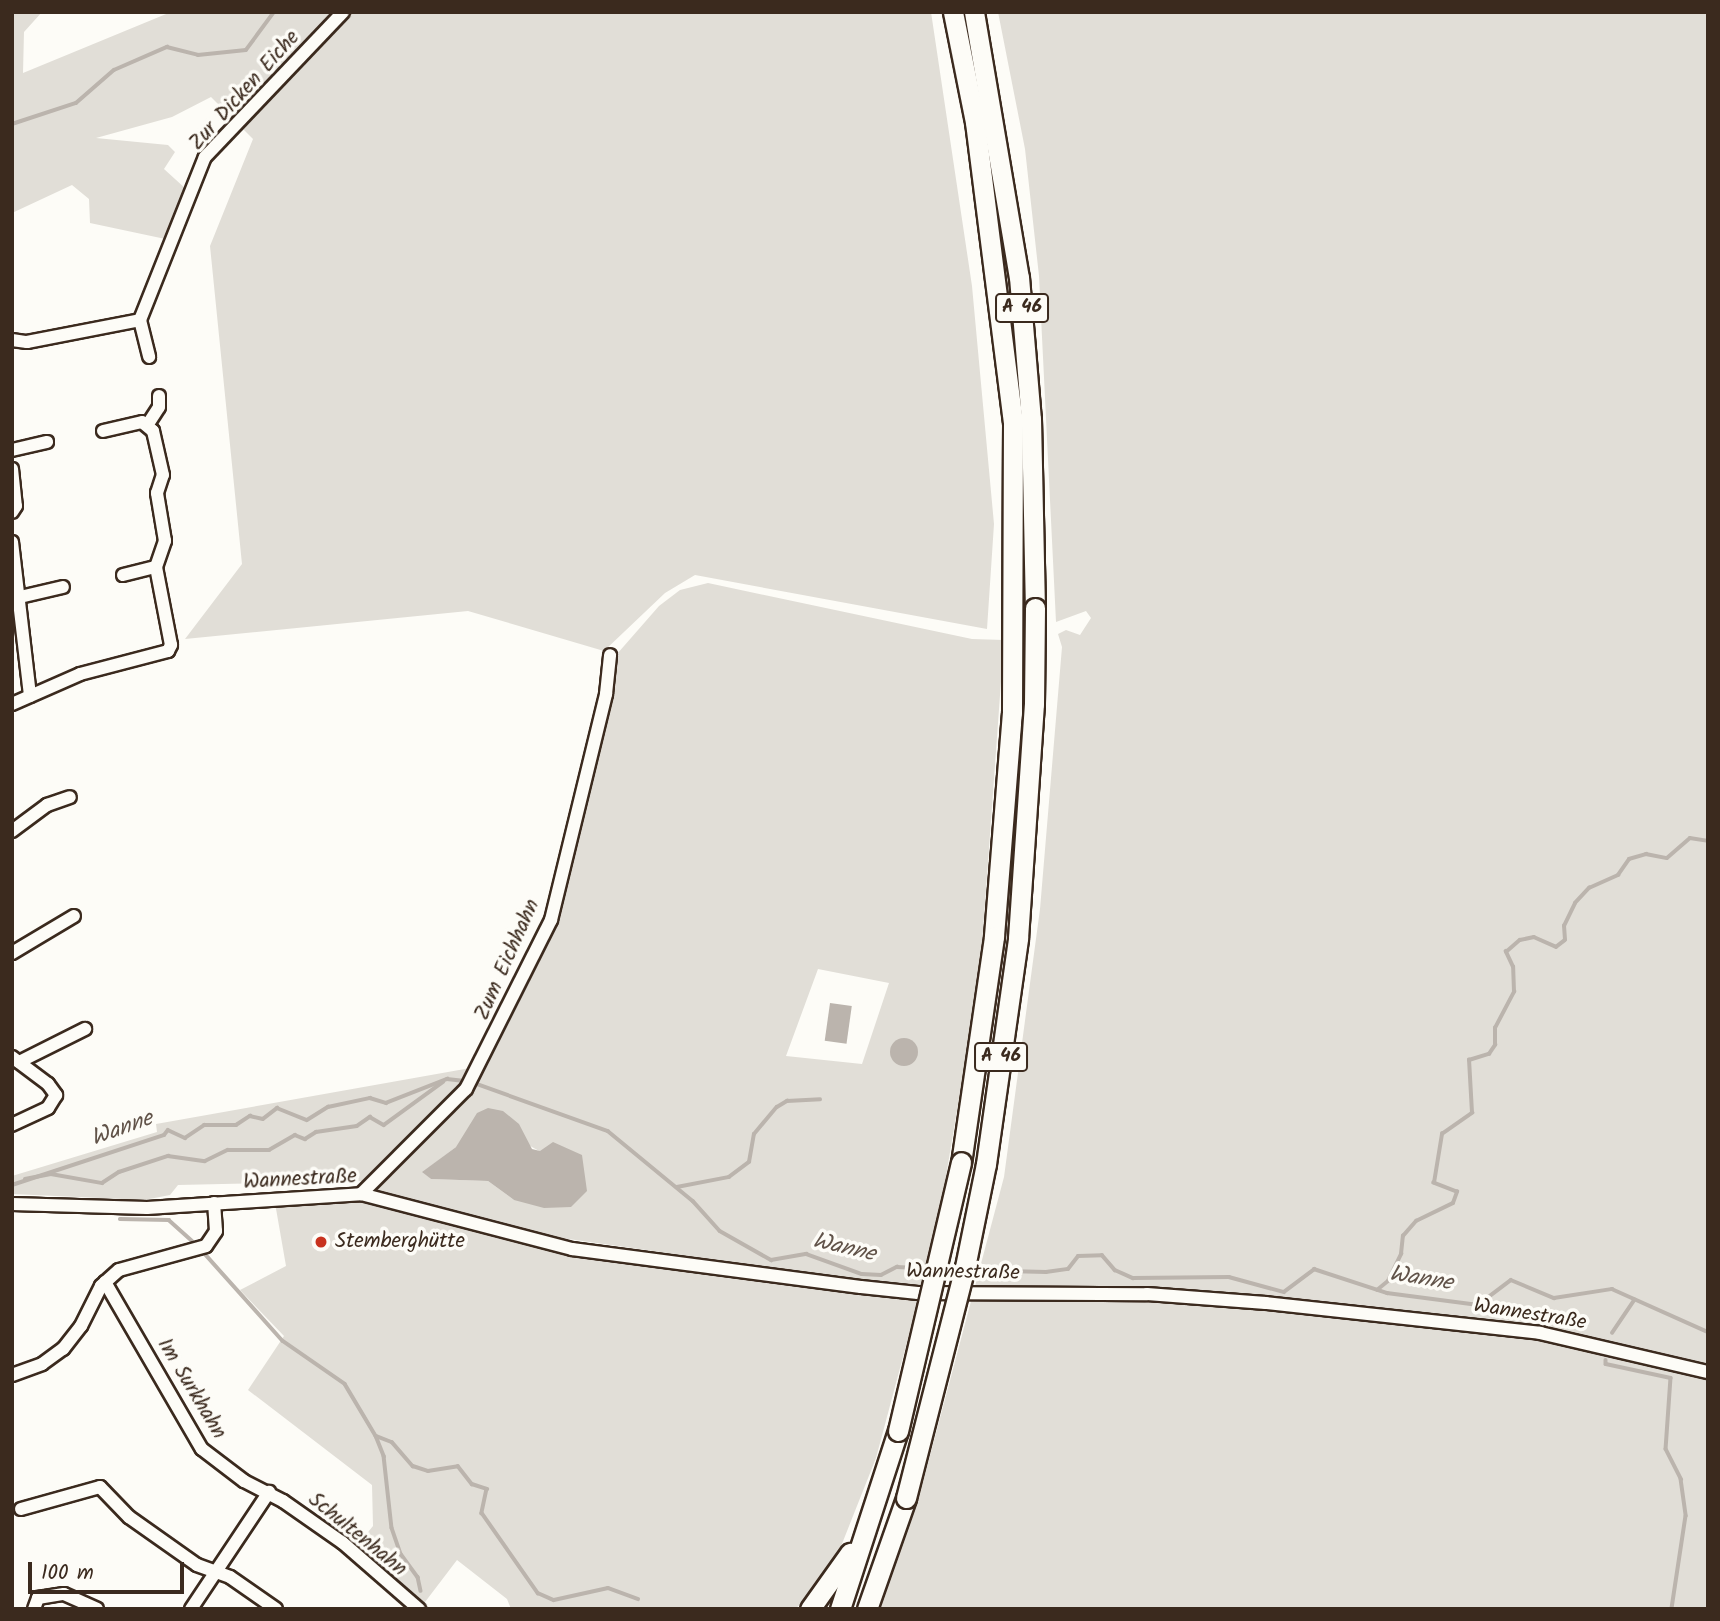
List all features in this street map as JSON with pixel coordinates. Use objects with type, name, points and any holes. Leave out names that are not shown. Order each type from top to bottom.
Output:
[{"type":"highway","points":[[943,12],[975,122]]},
{"type":"highway","name":"A 46","points":[[840,1609],[881,1491],[963,1149],[994,937],[1012,712],[1013,423],[975,122],[953,12]]},
{"type":"highway","name":"A 46","points":[[867,1609],[906,1498],[965,1267],[986,1164],[1018,937],[1034,704],[1031,419],[1019,277],[974,12]]},
{"type":"highway","points":[[810,1609],[843,1567],[881,1491]]},
{"type":"street","name":"Zur Dicken Eiche","points":[[140,320],[205,157],[344,12]]},
{"type":"street","points":[[12,340],[27,342],[140,320],[149,358]]},
{"type":"street","points":[[103,431],[148,424],[159,407],[159,396]]},
{"type":"street","points":[[12,704],[80,674],[168,651],[172,640],[156,567],[165,545],[157,493],[163,478],[148,424]]},
{"type":"street","points":[[12,450],[47,442]]},
{"type":"street","points":[[12,469],[16,506],[12,512]]},
{"type":"street","points":[[12,542],[19,581],[30,696]]},
{"type":"street","points":[[123,575],[156,567]]},
{"type":"street","points":[[20,597],[63,587]]},
{"type":"street","name":"Zum Eichhahn","points":[[361,1194],[467,1089],[551,920],[606,694],[610,655]]},
{"type":"street","points":[[12,831],[47,805],[70,797]]},
{"type":"street","points":[[12,953],[74,916]]},
{"type":"street","points":[[12,1125],[48,1108],[56,1095],[15,1059],[85,1029]]},
{"type":"street","name":"Wannestraße","points":[[12,1204],[147,1208],[361,1194],[572,1248],[875,1289],[1147,1294],[1256,1302],[1541,1334],[1708,1372]]},
{"type":"street","points":[[12,1375],[42,1364],[63,1349],[105,1282],[133,1264],[206,1246],[216,1231],[214,1203]]},
{"type":"street","name":"Im Surkhahn","points":[[105,1282],[202,1449],[244,1481],[269,1492]]},
{"type":"street","points":[[21,1509],[100,1487],[129,1517],[197,1565],[215,1571],[275,1609]]},
{"type":"street","points":[[191,1609],[269,1492]]},
{"type":"street","name":"Schultenhahn","points":[[269,1492],[343,1543],[419,1609]]},
{"type":"street","points":[[34,1609],[41,1596],[64,1594],[97,1609]]},
{"type":"shaded area","points":[[12,12],[42,12],[24,32],[23,73],[171,12],[931,12],[972,286],[994,524],[987,629],[695,575],[665,593],[604,651],[468,611],[185,639],[242,564],[210,246],[253,139],[211,97],[172,117],[96,138],[168,145],[175,152],[164,169],[186,189],[170,240],[90,223],[89,199],[72,185],[12,213]]},
{"type":"shaded area","points":[[998,12],[1708,12],[1708,1609],[880,1609],[923,1482],[1004,1177],[1040,909],[1062,647],[1058,634],[1066,630],[1080,635],[1091,618],[1086,611],[1056,622],[1039,276],[1025,149]]},
{"type":"shaded area","points":[[708,583],[972,639],[1004,640],[980,973],[941,1206],[920,1289],[519,1232],[366,1191],[470,1092],[555,921],[617,654],[659,606],[680,590]],"holes":[[[818,969],[889,983],[862,1064],[786,1056]],[[525,1143],[539,1151],[514,1200],[488,1181],[431,1179],[423,1172],[456,1147]]]},
{"type":"shaded area","points":[[830,1003],[852,1006],[846,1044],[825,1041]]},
{"type":"shaded area","points":[[904,1038],[914,1042],[918,1052],[914,1062],[904,1066],[894,1062],[890,1052],[894,1042]]},
{"type":"shaded area","points":[[476,1067],[462,1089],[366,1181],[178,1185],[170,1195],[144,1200],[12,1194],[12,1176],[157,1132],[156,1124]]},
{"type":"shaded area","points":[[488,1108],[503,1111],[519,1124],[532,1149],[540,1151],[553,1142],[582,1155],[587,1191],[571,1207],[544,1208],[514,1200],[488,1181],[431,1179],[422,1172],[456,1147],[477,1113]]},
{"type":"shaded area","points":[[361,1198],[543,1246],[823,1288],[919,1297],[876,1458],[834,1564],[810,1596],[795,1609],[511,1609],[507,1599],[457,1560],[422,1606],[355,1548],[373,1526],[372,1485],[248,1390],[284,1336],[240,1290],[286,1266],[275,1203]]},
{"type":"waterway","points":[[12,124],[76,103],[114,70],[167,47],[198,55],[246,50],[274,12]]},
{"type":"waterway","points":[[1377,1290],[1388,1281],[1401,1254],[1403,1236],[1416,1221],[1453,1203],[1457,1192],[1434,1183],[1442,1134],[1472,1113],[1469,1060],[1489,1054],[1495,1045],[1495,1028],[1514,992],[1513,967],[1506,952],[1520,940],[1534,937],[1556,947],[1565,940],[1564,926],[1575,903],[1589,888],[1618,875],[1629,859],[1646,854],[1667,858],[1690,838],[1708,841]]},
{"type":"waterway","name":"Wanne","points":[[12,1185],[164,1135],[168,1130],[185,1138],[204,1125],[236,1125],[250,1116],[263,1119],[277,1108],[307,1120],[328,1107],[370,1098],[386,1103],[447,1079],[467,1081]]},
{"type":"waterway","points":[[25,1179],[51,1174],[102,1183],[119,1172],[168,1156],[205,1161],[228,1150],[269,1150],[295,1135],[305,1139],[316,1132],[357,1126],[370,1117],[384,1125],[443,1082]]},
{"type":"waterway","name":"Wanne","points":[[474,1083],[608,1131],[693,1201],[720,1231],[771,1260],[806,1254],[862,1274],[881,1275],[897,1267],[930,1269]]},
{"type":"waterway","points":[[677,1187],[729,1177],[749,1162],[754,1134],[777,1107],[787,1101],[820,1099]]},
{"type":"waterway","points":[[120,1219],[169,1220],[192,1241]]},
{"type":"waterway","points":[[206,1255],[283,1341],[345,1384],[376,1436],[392,1442],[413,1466],[428,1471],[458,1466],[472,1484],[487,1489],[482,1513],[538,1593],[554,1600],[608,1588],[638,1599]]},
{"type":"waterway","name":"Wanne","points":[[973,1270],[1046,1272],[1068,1269],[1078,1256],[1102,1255],[1115,1270],[1133,1278],[1229,1277],[1284,1292],[1314,1269],[1387,1293],[1478,1305],[1511,1280],[1554,1298],[1612,1289],[1708,1332]]},
{"type":"waterway","name":"Wanne","points":[[941,1269],[958,1269]]},
{"type":"waterway","points":[[1612,1333],[1634,1300]]},
{"type":"waterway","points":[[1606,1360],[1606,1364],[1671,1378],[1666,1449],[1681,1479],[1686,1516],[1672,1609]]},
{"type":"waterway","points":[[376,1436],[384,1456],[392,1528],[401,1554],[418,1577],[421,1591]]},
{"type":"place","name":"Stemberghütte","points":[[321,1242]]}]
